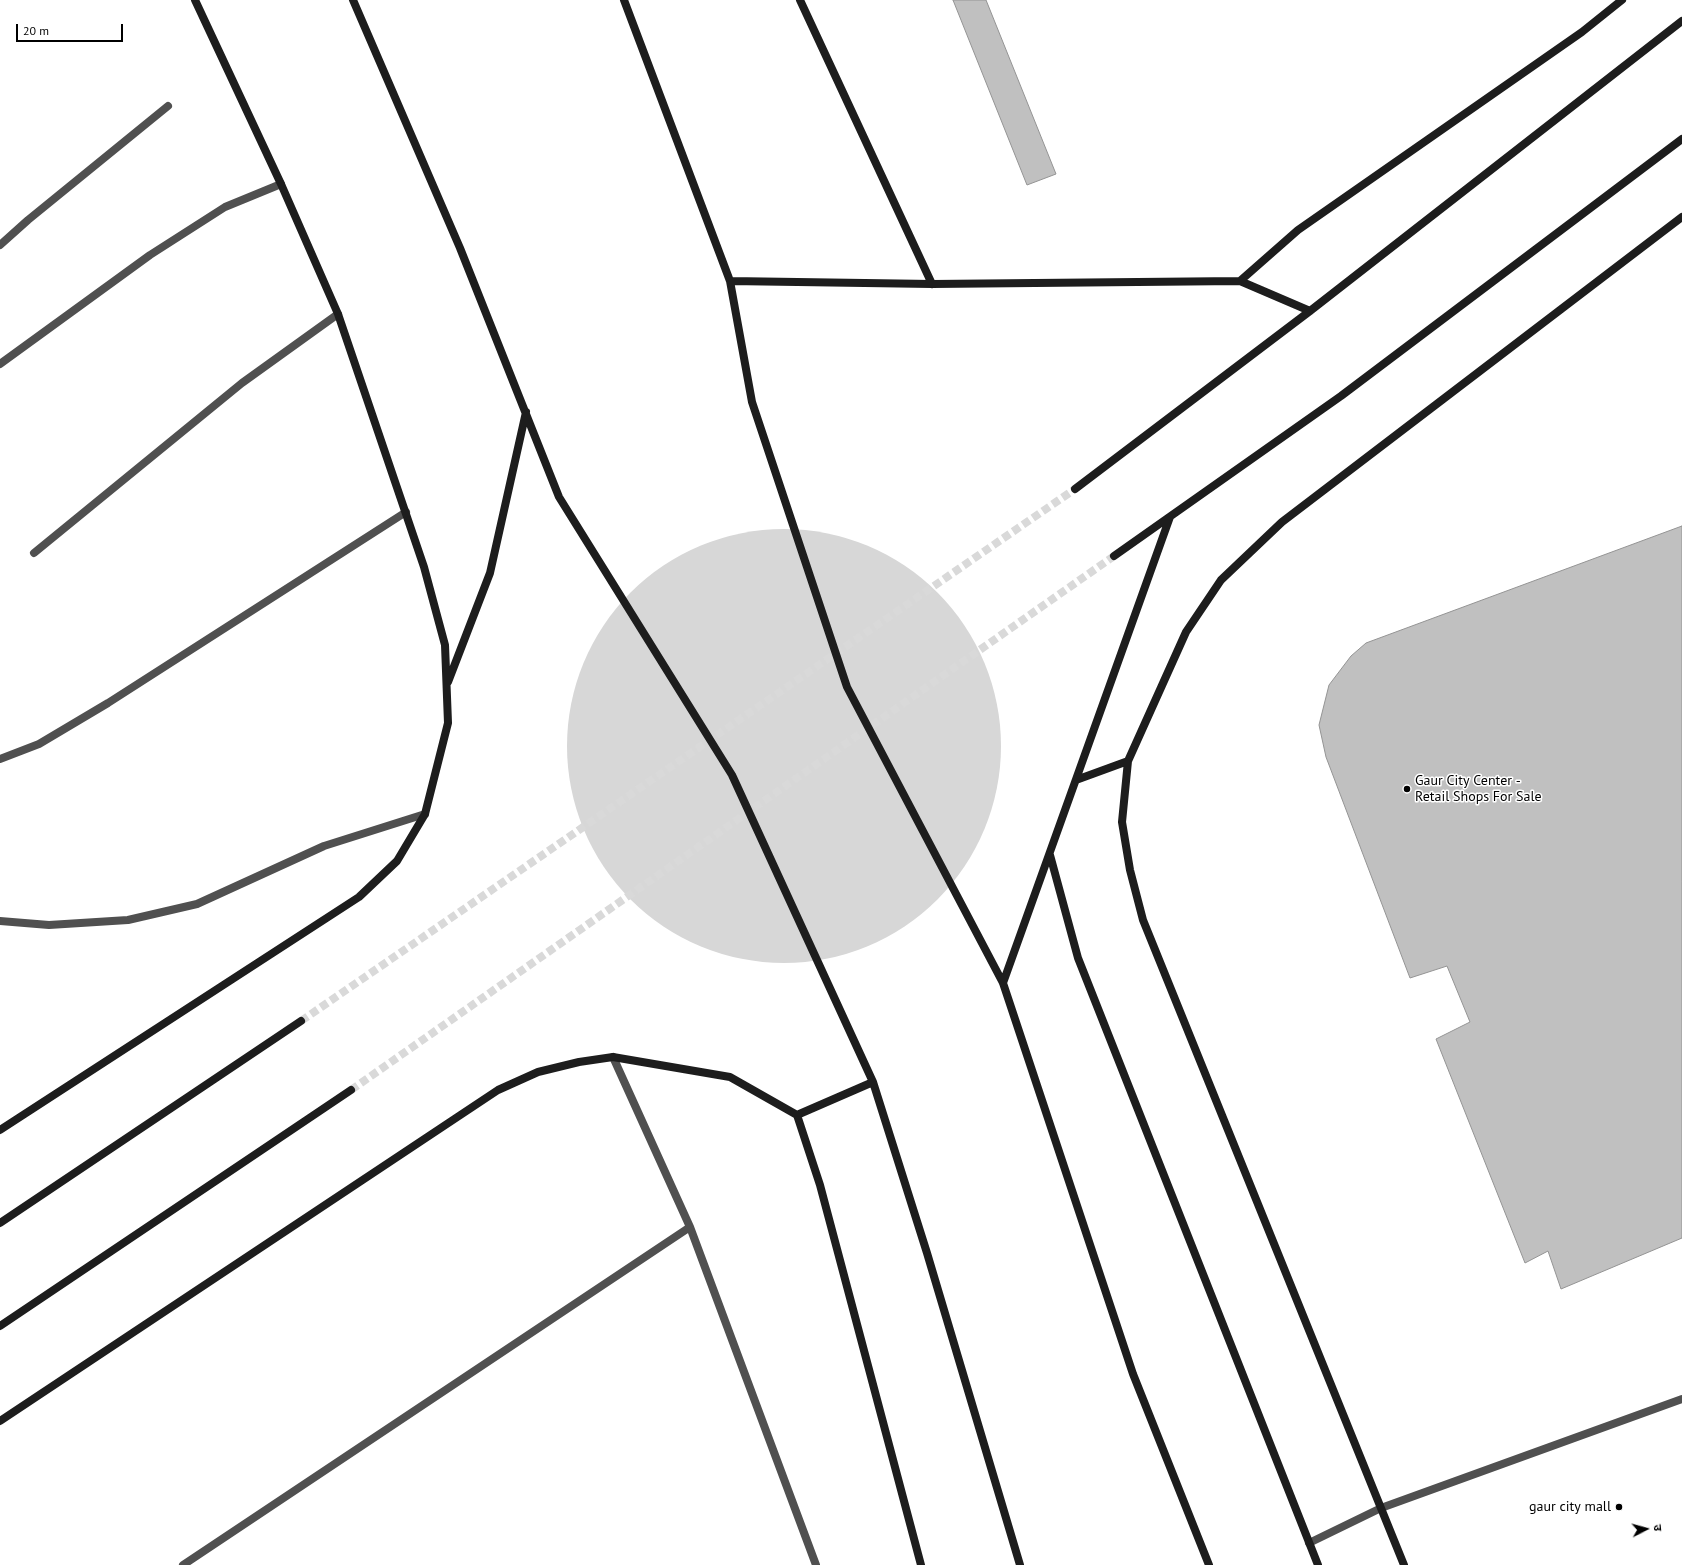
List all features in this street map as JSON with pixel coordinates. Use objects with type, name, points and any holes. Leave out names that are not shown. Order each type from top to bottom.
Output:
[{"type":"street","points":[[0,1130],[359,897],[397,861],[425,814],[448,723],[445,644],[424,567],[338,314],[281,184],[195,0]]},
{"type":"street","points":[[353,0],[460,248],[559,496],[732,775],[873,1082],[927,1253],[1020,1565]]},
{"type":"street","points":[[624,0],[730,281],[752,402],[847,687],[1004,983],[1133,1374],[1209,1565]]},
{"type":"street","points":[[800,0],[932,284]]},
{"type":"street","points":[[1240,280],[1298,230],[1582,32],[1622,0]]},
{"type":"street","points":[[1074,489],[1310,311],[1682,21]]},
{"type":"street","points":[[0,245],[28,220],[168,106]]},
{"type":"street","points":[[1114,556],[1341,396],[1682,139]]},
{"type":"street","points":[[0,364],[150,255],[225,207],[281,184]]},
{"type":"street","points":[[1404,1565],[1142,920],[1130,870],[1122,822],[1128,762],[1186,632],[1221,580],[1282,522],[1682,215]]},
{"type":"street","points":[[730,281],[932,284],[1240,280],[1310,311]]},
{"type":"street","points":[[34,553],[242,383],[338,314]]},
{"type":"street","points":[[447,684],[490,573],[526,412]]},
{"type":"street","points":[[0,760],[39,744],[108,703],[406,512]]},
{"type":"street","points":[[1004,983],[1170,517]]},
{"type":"street","points":[[1076,780],[1128,762]]},
{"type":"street","points":[[0,921],[49,925],[128,920],[197,904],[324,846],[425,814]]},
{"type":"street","points":[[1050,855],[1078,958],[1318,1565]]},
{"type":"street","points":[[0,1223],[301,1021]]},
{"type":"street","points":[[613,1056],[690,1227],[816,1565]]},
{"type":"street","points":[[0,1421],[498,1090],[538,1072],[579,1062],[613,1056],[730,1077],[798,1115],[820,1185],[921,1565]]},
{"type":"street","points":[[798,1115],[873,1082]]},
{"type":"street","points":[[0,1326],[351,1090]]},
{"type":"street","points":[[182,1565],[690,1227]]},
{"type":"street","points":[[1309,1543],[1381,1508],[1682,1399]]},
{"type":"shaded area","points":[[784,529],[805,530],[826,534],[867,546],[904,566],[937,593],[964,626],[984,663],[996,704],[1000,725],[1000,767],[996,788],[984,829],[964,866],[937,899],[904,926],[867,946],[826,958],[805,962],[784,963],[763,962],[742,958],[701,946],[664,926],[631,899],[604,866],[584,829],[572,788],[568,767],[567,746],[568,725],[572,704],[584,663],[604,626],[631,593],[664,566],[701,546],[742,534],[763,530]]},
{"type":"building","points":[[953,0],[986,0],[1056,174],[1027,185]]},
{"type":"building","points":[[1682,526],[1682,1238],[1561,1289],[1548,1251],[1525,1263],[1436,1039],[1470,1022],[1447,966],[1410,978],[1326,757],[1319,725],[1329,685],[1351,656],[1366,643]]},
{"type":"tunnel","points":[[301,1021],[1075,489]]},
{"type":"tunnel","points":[[351,1090],[1114,556]]},
{"type":"place","name":"Gaur City Center - Retail Shops For Sale","points":[[1407,789]]},
{"type":"place","name":"gaur city mall","points":[[1619,1507]]}]
